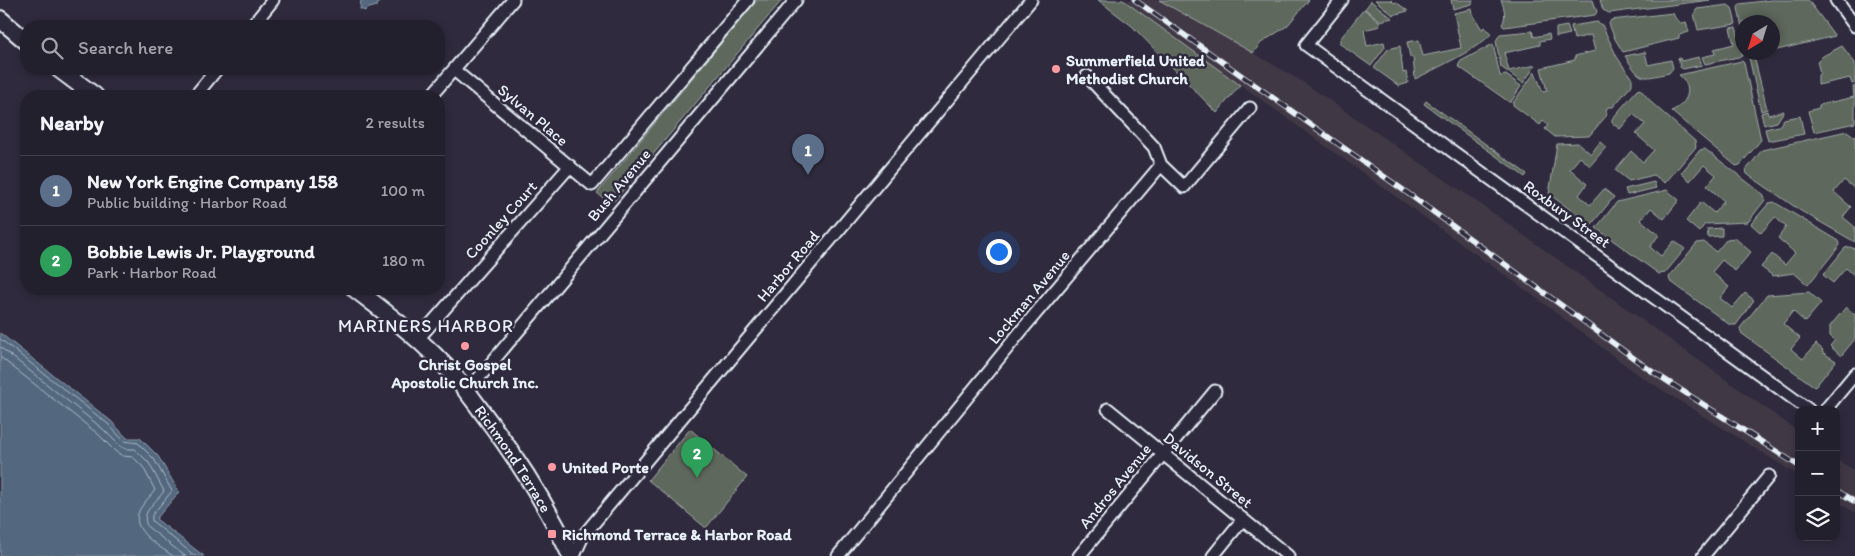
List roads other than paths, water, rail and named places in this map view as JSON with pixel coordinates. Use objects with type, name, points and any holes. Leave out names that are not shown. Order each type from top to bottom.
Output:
[{"type":"main road","points":[[0,19],[20,36]]},
{"type":"main road","points":[[67,75],[86,90]]},
{"type":"main road","name":"Richmond Terrace","points":[[363,295],[448,368],[520,465],[573,556]]},
{"type":"street","points":[[257,20],[273,0]]},
{"type":"street","points":[[436,90],[513,0]]},
{"type":"street","name":"Bush Avenue","points":[[592,185],[748,0]]},
{"type":"street","name":"Bush Avenue","points":[[467,392],[796,0]]},
{"type":"street","name":"Harbor Road","points":[[573,556],[583,536],[1031,0]]},
{"type":"street","points":[[1836,0],[1855,26]]},
{"type":"street","name":"Roxbury Street","points":[[1337,2],[1306,45],[1803,406]]},
{"type":"street","name":"Sylvan Place","points":[[454,70],[592,185]]},
{"type":"street","points":[[200,90],[212,75]]},
{"type":"street","points":[[1087,76],[1154,147],[1161,165],[1184,187],[1250,108]]},
{"type":"street","name":"Lockman Avenue","points":[[838,556],[1026,325],[1161,165]]},
{"type":"street","name":"Coonley Court","points":[[417,340],[570,166]]},
{"type":"street","points":[[1828,406],[1855,374]]},
{"type":"street","name":"Andros Avenue","points":[[1079,556],[1215,391]]},
{"type":"street","name":"Davidson Street","points":[[1108,409],[1288,556]]},
{"type":"street","points":[[1702,556],[1770,476]]},
{"type":"street","points":[[1213,556],[1243,519]]},
{"type":"water","points":[[361,0],[379,1],[377,6],[365,11],[360,9]]},
{"type":"water","points":[[0,333],[111,421],[127,438],[140,438],[158,456],[179,492],[156,519],[204,556],[0,556]]},
{"type":"railway","points":[[1135,0],[1406,192],[1650,370],[1795,463]]},
{"type":"railway","points":[[1840,493],[1855,502]]},
{"type":"place","name":"Summerfield United Methodist Church","points":[[1056,69]]},
{"type":"place","name":"New York Engine Company 158","points":[[808,175]]},
{"type":"place","name":"Christ Gospel Apostolic Church Inc.","points":[[465,346]]},
{"type":"place","name":"United Porte","points":[[552,467]]},
{"type":"place","name":"Bobbie Lewis Jr. Playground","points":[[697,478]]},
{"type":"place","name":"Richmond Terrace & Harbor Road","points":[[552,534]]},
{"type":"district","name":"MARINERS HARBOR","points":[[426,326]]}]
